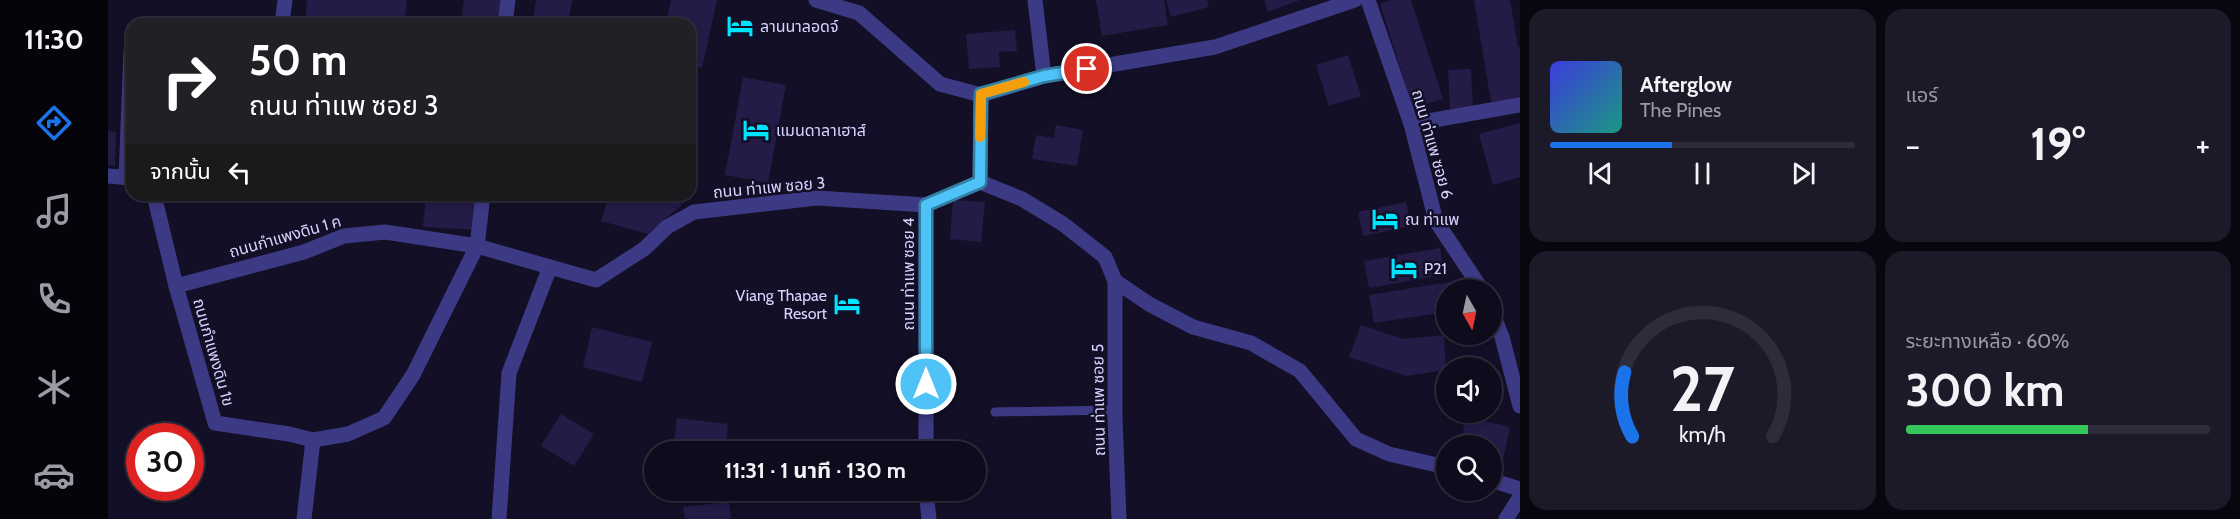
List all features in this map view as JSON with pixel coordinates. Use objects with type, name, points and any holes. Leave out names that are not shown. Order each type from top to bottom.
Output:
[{"type":"street","points":[[283,18],[285,0]]},
{"type":"street","points":[[506,18],[508,0]]},
{"type":"street","points":[[816,0],[859,13],[940,84],[981,94],[1044,76],[1215,47],[1355,0]]},
{"type":"street","points":[[1035,0],[1044,76]]},
{"type":"street","name":"ถนน ท่าแพ ซอย 6","points":[[1368,0],[1412,124],[1423,176],[1436,220],[1475,279]]},
{"type":"street","points":[[981,94],[980,182],[1022,199],[1063,224],[1105,257],[1115,281],[1149,304],[1193,327],[1251,343],[1300,371],[1356,439],[1389,454],[1436,465]]},
{"type":"street","points":[[1412,124],[1520,105]]},
{"type":"street","points":[[108,176],[126,178]]},
{"type":"street","name":"ถนน ท่าแพ ซอย 3","points":[[477,246],[596,279],[644,249],[667,227],[694,212],[817,198],[926,205],[980,182]]},
{"type":"street","name":"ถนนกำแพงดิน 1ข","points":[[155,201],[176,286],[215,423],[289,434],[313,440]]},
{"type":"street","points":[[304,519],[313,440],[348,435],[384,418],[413,375],[477,246],[482,201]]},
{"type":"street","name":"ถนน ท่าแพ ซอย 4","points":[[926,205],[926,441]]},
{"type":"street","name":"ถนนกำแพงดิน 1 ค","points":[[176,286],[304,252],[344,236],[385,232],[477,246]]},
{"type":"street","points":[[499,519],[509,373],[550,267]]},
{"type":"street","name":"ถนน ท่าแพ ซอย 5","points":[[1115,281],[1115,410],[1119,519]]},
{"type":"street","points":[[1502,337],[1520,406]]},
{"type":"street","points":[[1502,483],[1520,489]]},
{"type":"street","points":[[1506,519],[1520,497]]},
{"type":"street","points":[[927,501],[929,519]]},
{"type":"lane","points":[[995,412],[1115,410]]},
{"type":"building","points":[[307,0],[407,0],[405,18],[306,18]]},
{"type":"building","points":[[464,0],[505,0],[503,18],[462,18]]},
{"type":"building","points":[[536,0],[572,0],[569,18],[533,18]]},
{"type":"building","points":[[671,0],[717,0],[702,68],[696,66],[696,18],[667,18]]},
{"type":"building","points":[[1096,0],[1164,0],[1168,25],[1102,36]]},
{"type":"building","points":[[1166,0],[1207,0],[1209,7],[1171,17]]},
{"type":"building","points":[[1264,0],[1300,0],[1268,12]]},
{"type":"building","points":[[1391,0],[1411,0],[1443,99],[1413,108],[1380,4]]},
{"type":"building","points":[[1474,0],[1510,0],[1518,47],[1520,47],[1520,98],[1491,102]]},
{"type":"building","points":[[1015,30],[1017,51],[999,52],[1000,67],[969,69],[966,34]]},
{"type":"building","points":[[1348,55],[1361,96],[1329,106],[1316,65]]},
{"type":"building","points":[[1471,69],[1473,109],[1450,110],[1448,70]]},
{"type":"building","name":"แมนดาลาเฮาส์","points":[[743,77],[786,85],[768,183],[725,175]]},
{"type":"building","points":[[1520,123],[1520,177],[1493,185],[1479,134]]},
{"type":"building","points":[[1056,125],[1083,130],[1077,166],[1032,159],[1036,135],[1054,138]]},
{"type":"building","points":[[108,131],[116,132],[115,165],[108,165]]},
{"type":"building","points":[[953,200],[985,202],[981,242],[950,239]]},
{"type":"building","points":[[425,201],[479,201],[477,230],[423,227]]},
{"type":"building","points":[[607,201],[685,202],[648,234],[601,221]]},
{"type":"building","name":"ณ ท่าแพ","points":[[1406,202],[1411,226],[1363,236],[1358,212]]},
{"type":"building","name":"P21","points":[[1440,248],[1444,275],[1369,288],[1364,261]]},
{"type":"building","points":[[1436,284],[1436,314],[1374,323],[1369,295]]},
{"type":"building","points":[[1361,325],[1403,339],[1436,336],[1436,345],[1445,345],[1445,357],[1436,357],[1436,372],[1406,376],[1349,357]]},
{"type":"building","points":[[592,327],[652,342],[642,382],[583,367]]},
{"type":"building","points":[[561,414],[594,434],[574,466],[541,446]]},
{"type":"building","points":[[677,418],[728,424],[726,441],[674,441]]},
{"type":"building","points":[[1465,423],[1492,423],[1510,427],[1502,465],[1502,435],[1462,435]]},
{"type":"building","points":[[729,502],[731,519],[685,519],[683,507]]},
{"type":"slow traffic","points":[[980,137],[981,94],[1024,82]]},
{"type":"place","name":"ลานนาลอดจ์","points":[[740,26]]},
{"type":"place","name":"แมนดาลาเฮาส์","points":[[756,130]]},
{"type":"place","name":"ณ ท่าแพ","points":[[1385,219]]},
{"type":"place","name":"P21","points":[[1404,268]]},
{"type":"place","name":"Viang Thapae Resort","points":[[847,304]]},
{"type":"route","points":[[926,384],[926,205],[980,182],[981,94],[1044,76],[1087,69]]}]
